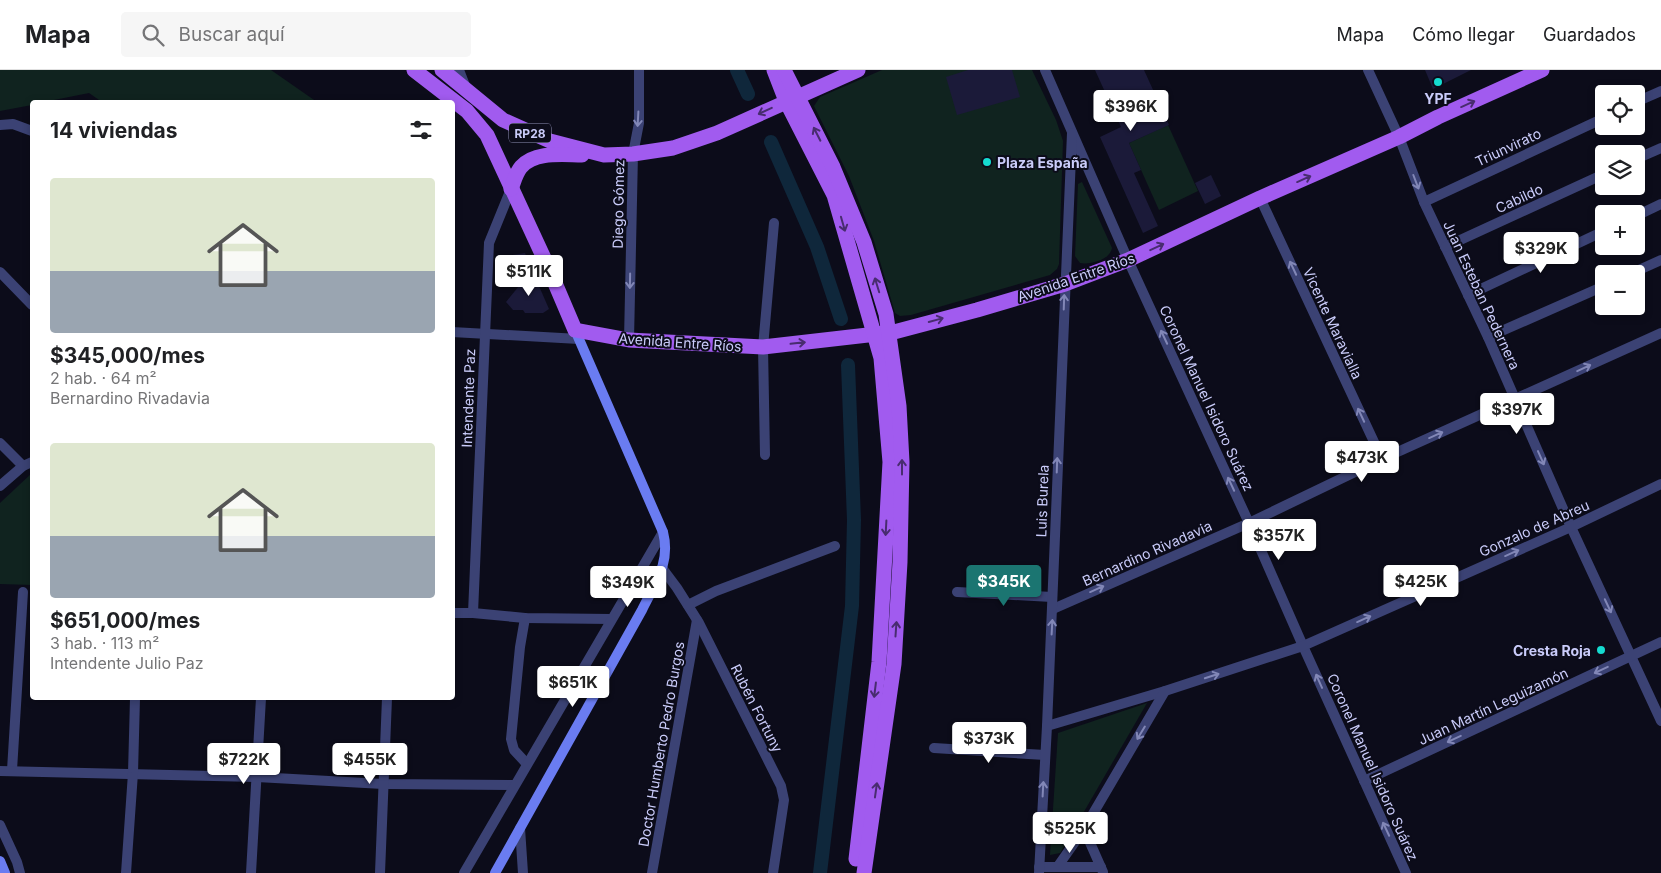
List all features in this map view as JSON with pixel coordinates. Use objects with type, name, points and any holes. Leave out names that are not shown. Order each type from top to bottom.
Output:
[{"type":"main road","name":"RP28","points":[[414,70],[453,100]]},
{"type":"main road","name":"RP28","points":[[442,70],[503,120],[535,136],[604,154]]},
{"type":"main road","points":[[774,70],[833,167],[864,242],[886,314],[882,333],[881,358],[890,462],[879,662],[854,873]]},
{"type":"main road","points":[[784,70],[792,99]]},
{"type":"main road","points":[[495,873],[637,618],[666,557],[663,532],[549,269],[511,189],[520,168],[536,157],[632,154],[673,148],[717,133],[858,70]]},
{"type":"main road","name":"Avenida Entre Ríos","points":[[577,335],[629,340],[763,347],[882,333],[977,310],[1065,284],[1128,260],[1542,70]]},
{"type":"main road","name":"RP28","points":[[455,102],[467,111],[487,135],[511,189]]},
{"type":"main road","points":[[864,873],[894,664],[900,562],[902,462],[899,406],[882,333]]},
{"type":"main road","points":[[0,861],[4,873]]},
{"type":"street","points":[[459,70],[467,92]]},
{"type":"street","name":"Diego Gómez","points":[[629,340],[632,154],[639,123],[639,70]]},
{"type":"street","name":"Coronel Manuel Isidoro Suárez","points":[[1045,70],[1128,260],[1249,523],[1406,873]]},
{"type":"street","name":"Juan Esteban Pedernera","points":[[1368,70],[1399,137],[1424,202],[1488,337],[1571,526],[1661,721]]},
{"type":"street","points":[[1645,98],[1661,91]]},
{"type":"street","name":"Triunvirato","points":[[1424,202],[1595,122]]},
{"type":"street","points":[[0,125],[14,124],[30,130]]},
{"type":"street","name":"Luis Burela","points":[[1039,870],[1053,609],[1072,130]]},
{"type":"street","points":[[1645,155],[1661,148]]},
{"type":"street","name":"Cabildo","points":[[1445,247],[1595,178]]},
{"type":"street","name":"Intendente Paz","points":[[473,613],[489,243],[511,189]]},
{"type":"street","name":"Vicente Maravialla","points":[[1260,198],[1382,460]]},
{"type":"street","points":[[1645,212],[1661,204]]},
{"type":"street","points":[[765,455],[763,347],[774,223]]},
{"type":"street","points":[[1468,295],[1595,235]]},
{"type":"street","points":[[1645,267],[1661,260]]},
{"type":"street","points":[[0,272],[30,303]]},
{"type":"street","points":[[1488,337],[1595,290]]},
{"type":"street","points":[[455,332],[577,335]]},
{"type":"street","name":"Bernardino Rivadavia","points":[[1053,609],[1249,523],[1661,332]]},
{"type":"street","points":[[0,443],[28,464],[0,486]]},
{"type":"street","name":"Gonzalo de Abreu","points":[[1047,726],[1165,691],[1303,646],[1661,484]]},
{"type":"street","points":[[464,873],[526,763],[663,532]]},
{"type":"street","points":[[688,605],[716,591],[836,546]]},
{"type":"street","name":"Rubén Fortuny","points":[[662,568],[697,620],[781,786],[784,800],[773,873]]},
{"type":"street","points":[[12,770],[23,592]]},
{"type":"street","points":[[957,592],[1052,597]]},
{"type":"street","points":[[455,613],[525,618],[611,619]]},
{"type":"street","points":[[525,618],[520,647],[511,739],[514,750],[526,763]]},
{"type":"street","name":"Doctor Humberto Pedro Burgos","points":[[652,873],[697,620]]},
{"type":"street","name":"Juan Martín Leguizamón","points":[[1364,781],[1661,642]]},
{"type":"street","points":[[1058,866],[1084,829],[1165,691]]},
{"type":"street","points":[[126,873],[133,773],[135,700]]},
{"type":"street","points":[[251,873],[261,700]]},
{"type":"street","points":[[380,873],[387,700]]},
{"type":"street","points":[[934,748],[1045,755]]},
{"type":"street","points":[[0,771],[256,776],[383,784],[514,785]]},
{"type":"street","points":[[0,825],[20,873]]},
{"type":"street","points":[[520,828],[523,873]]},
{"type":"street","points":[[1039,870],[1058,866],[1102,870],[1084,829]]},
{"type":"green space","points":[[0,70],[271,70],[314,100],[99,100],[89,93],[54,100],[30,100],[30,105],[0,111]]},
{"type":"green space","points":[[882,70],[1032,70],[1056,120],[1063,141],[1059,264],[1057,269],[1050,275],[911,315],[900,316],[895,313],[874,241],[849,176],[814,106],[820,97]]},
{"type":"green space","points":[[1168,125],[1198,191],[1159,210],[1129,143]]},
{"type":"green space","points":[[1082,182],[1112,248],[1104,259],[1089,263],[1080,263],[1075,256],[1078,184]]},
{"type":"green space","points":[[30,475],[30,585],[0,584],[0,503]]},
{"type":"green space","points":[[1147,703],[1060,853],[1050,855],[1058,733]]},
{"type":"building","points":[[968,70],[1012,70],[1020,97],[957,115],[946,77]]},
{"type":"building","points":[[1095,70],[1144,70],[1169,125],[1129,143],[1141,170],[1134,173],[1158,226],[1143,233],[1100,137],[1121,127]]},
{"type":"building","name":"YPF","points":[[1425,70],[1471,70],[1433,89]]},
{"type":"building","points":[[1211,175],[1221,196],[1205,204],[1195,183]]},
{"type":"building","points":[[525,253],[530,266],[506,275],[507,256]]},
{"type":"building","points":[[532,270],[549,309],[543,313],[525,313],[523,310],[513,310],[506,302]]},
{"type":"waterway","points":[[737,70],[748,94]]},
{"type":"waterway","points":[[771,142],[817,247],[841,319]]},
{"type":"waterway","points":[[820,873],[852,606],[854,520],[848,365]]},
{"type":"place","name":"YPF","points":[[1438,82]]},
{"type":"place","name":"Plaza España","points":[[987,162]]},
{"type":"place","name":"Cresta Roja","points":[[1601,650]]}]
